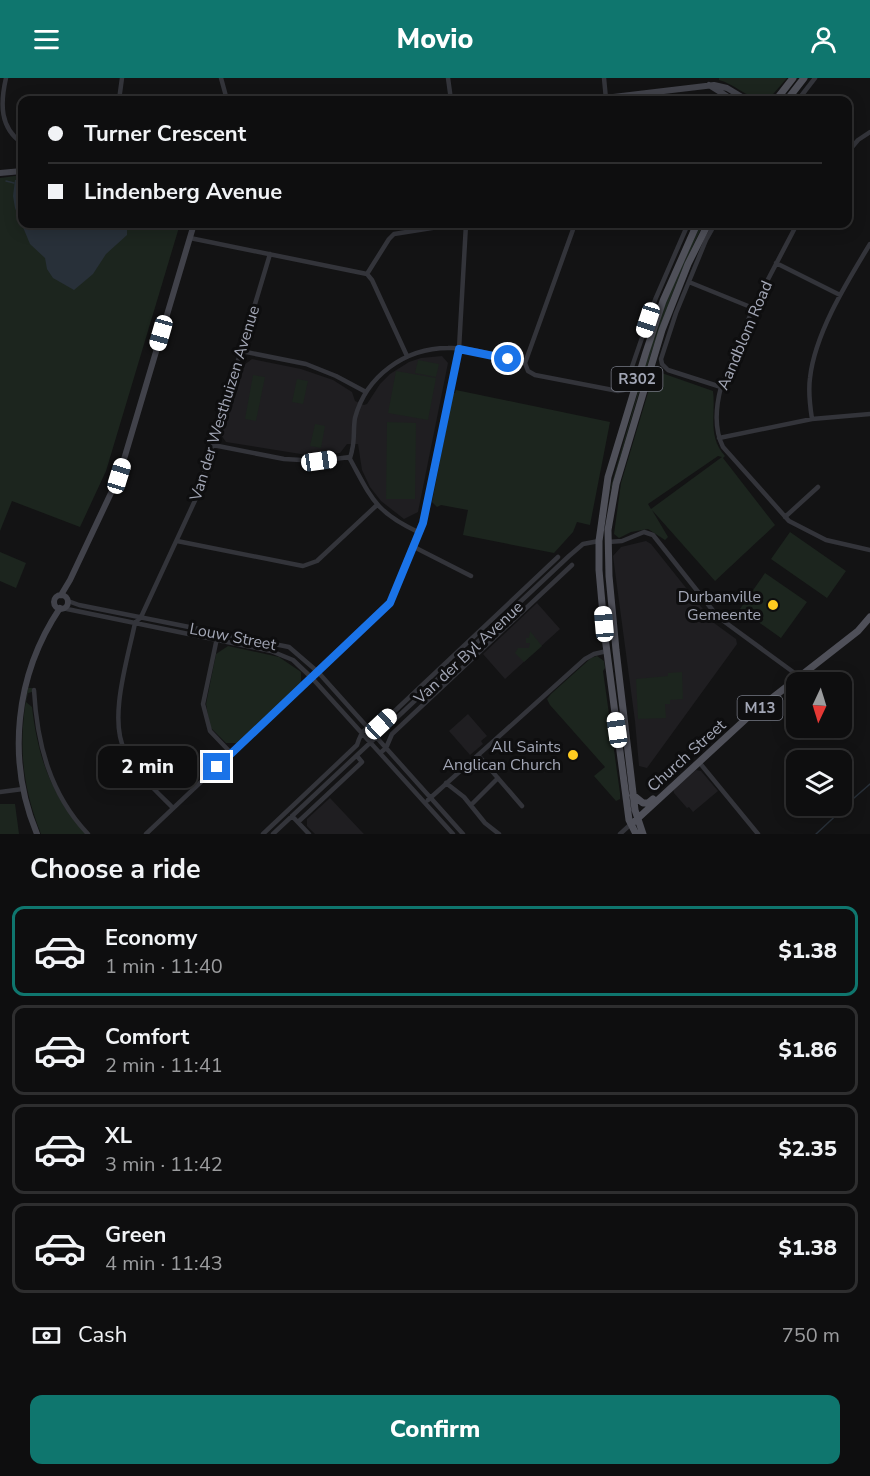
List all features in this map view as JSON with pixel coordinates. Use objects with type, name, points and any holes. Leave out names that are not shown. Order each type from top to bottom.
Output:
[{"type":"main road","points":[[779,96],[793,78]]},
{"type":"main road","points":[[790,96],[804,78]]},
{"type":"main road","name":"R302","points":[[636,834],[607,651],[599,570],[599,541],[608,477],[645,352],[666,293],[695,228]]},
{"type":"main road","name":"R302","points":[[643,834],[634,822],[609,576],[608,542],[616,484],[659,340],[688,264],[706,228]]},
{"type":"main road","name":"Church Street","points":[[806,672],[858,632],[870,617]]},
{"type":"main road","name":"Church Street","points":[[858,632],[870,629]]},
{"type":"main road","name":"Church Street","points":[[634,822],[748,717],[786,688]]},
{"type":"main road","points":[[633,795],[638,801],[646,803],[667,791]]},
{"type":"street","points":[[6,78],[0,104],[1,119],[8,133],[18,140]]},
{"type":"street","points":[[120,96],[123,78]]},
{"type":"street","points":[[221,78],[226,96]]},
{"type":"street","points":[[448,78],[450,96]]},
{"type":"street","points":[[604,78],[606,96]]},
{"type":"street","points":[[801,96],[816,78]]},
{"type":"street","points":[[628,96],[709,85],[724,87],[739,96]]},
{"type":"street","points":[[709,85],[727,96]]},
{"type":"street","points":[[852,147],[870,132]]},
{"type":"street","points":[[0,173],[18,171]]},
{"type":"street","points":[[59,607],[67,606],[65,598],[70,580],[119,476],[193,228]]},
{"type":"street","points":[[367,274],[394,234],[432,228]]},
{"type":"street","points":[[146,834],[390,603],[420,532],[459,349],[466,228]]},
{"type":"street","points":[[574,228],[525,363],[528,370],[535,375],[618,391],[624,390],[655,300],[686,228]]},
{"type":"street","points":[[714,228],[706,240],[676,313],[661,362],[668,370],[721,387]]},
{"type":"street","name":"Aandblom Road","points":[[719,438],[717,410],[721,387],[753,308],[795,228]]},
{"type":"street","points":[[190,238],[367,274],[372,280],[407,356]]},
{"type":"street","points":[[812,420],[809,392],[815,355],[840,295],[870,245]]},
{"type":"street","name":"Van der Westhuizen Avenue","points":[[135,623],[141,617],[198,494],[270,254]]},
{"type":"street","points":[[776,263],[840,295]]},
{"type":"street","points":[[689,282],[753,308]]},
{"type":"street","points":[[420,532],[392,518],[377,505],[364,487],[350,457],[355,418],[366,392],[387,369],[407,356],[430,349],[459,349],[525,363]]},
{"type":"street","points":[[241,351],[306,364],[336,376],[366,392]]},
{"type":"street","points":[[870,414],[812,420],[719,438],[726,450],[793,524],[826,540],[870,550]]},
{"type":"street","points":[[213,445],[284,459],[319,461],[350,457]]},
{"type":"street","points":[[785,517],[818,488]]},
{"type":"street","points":[[177,541],[303,566],[317,561],[377,505]]},
{"type":"street","points":[[599,541],[622,541],[644,532],[653,534],[718,617],[793,672]]},
{"type":"street","name":"Van der Byl Avenue","points":[[273,834],[579,547],[586,542],[599,541]]},
{"type":"street","points":[[414,547],[471,576]]},
{"type":"street","name":"Van der Byl Avenue","points":[[263,834],[357,745],[362,732],[381,724],[558,557]]},
{"type":"street","points":[[380,753],[386,748],[392,734],[572,565]]},
{"type":"street","points":[[537,587],[543,592]]},
{"type":"street","points":[[38,834],[23,789],[19,745],[22,703],[31,667],[59,607],[56,598],[65,598]]},
{"type":"street","name":"Louw Street","points":[[65,598],[79,605],[288,646],[318,672],[463,834]]},
{"type":"street","name":"Louw Street","points":[[59,607],[280,653],[293,660],[362,732],[453,834]]},
{"type":"street","points":[[135,623],[117,721],[125,752],[139,772],[173,808]]},
{"type":"street","points":[[218,633],[203,704],[210,731],[231,753]]},
{"type":"street","points":[[424,802],[585,659],[594,654],[616,650]]},
{"type":"street","points":[[34,690],[39,739],[46,766],[64,804],[88,834]]},
{"type":"street","points":[[478,755],[522,806]]},
{"type":"street","points":[[357,756],[362,762]]},
{"type":"street","points":[[298,822],[368,757]]},
{"type":"street","points":[[698,762],[758,834]]},
{"type":"street","points":[[471,805],[498,778]]},
{"type":"street","points":[[446,783],[499,834]]},
{"type":"street","points":[[0,792],[23,789]]},
{"type":"street","points":[[292,816],[309,834]]},
{"type":"street","name":"Church Street","points":[[620,834],[634,822]]},
{"type":"street","points":[[281,826],[284,832]]},
{"type":"shaded area","points":[[719,78],[787,78],[771,96],[750,96]]},
{"type":"shaded area","points":[[18,176],[18,228],[179,228],[106,471],[80,527],[12,501],[0,531],[0,178]]},
{"type":"shaded area","points":[[15,180],[18,180],[18,215],[13,196]]},
{"type":"shaded area","points":[[23,228],[127,228],[127,235],[106,254],[93,274],[74,290],[53,278],[47,269],[45,258],[30,244]]},
{"type":"shaded area","points":[[699,228],[702,228],[662,321],[608,497],[651,346],[667,299]]},
{"type":"shaded area","points":[[442,356],[448,363],[418,512],[404,519],[381,501],[370,487],[362,470],[358,444],[347,444],[340,453],[307,455],[226,442],[221,435],[244,365],[252,359],[301,369],[333,380],[352,392],[355,401],[364,405],[390,374],[409,362]]},
{"type":"shaded area","points":[[418,360],[439,364],[436,377],[415,373]]},
{"type":"shaded area","points":[[396,371],[436,378],[428,420],[388,413]]},
{"type":"shaded area","points":[[656,371],[713,391],[714,433],[719,448],[725,456],[723,458],[775,525],[715,581],[652,510],[668,537],[665,540],[648,529],[631,532],[619,538],[614,534],[621,483]],"holes":[[[718,456],[722,457],[651,509],[648,504]]]},
{"type":"shaded area","points":[[253,375],[265,377],[256,421],[245,419]]},
{"type":"shaded area","points":[[297,379],[308,381],[303,404],[292,402]]},
{"type":"shaded area","points":[[456,390],[610,422],[590,525],[577,522],[573,532],[554,553],[463,535],[468,510],[441,505],[437,507],[432,502],[453,393]]},
{"type":"shaded area","points":[[387,422],[416,423],[415,499],[386,499]]},
{"type":"shaded area","points":[[315,424],[325,426],[321,448],[310,446]]},
{"type":"shaded area","points":[[790,532],[846,571],[827,598],[771,559]]},
{"type":"shaded area","points":[[646,541],[651,544],[714,623],[736,639],[737,644],[647,768],[639,766],[613,556],[621,547]]},
{"type":"shaded area","points":[[0,552],[26,563],[16,588],[0,581]]},
{"type":"shaded area","points":[[765,573],[807,602],[781,638],[740,609]]},
{"type":"shaded area","points":[[537,603],[560,629],[505,679],[483,654]]},
{"type":"shaded area","points":[[530,631],[542,646],[524,662],[515,653],[518,648],[529,648],[530,643],[526,643],[526,638],[529,638]]},
{"type":"shaded area","points":[[228,646],[279,657],[301,672],[301,685],[238,743],[226,743],[210,727],[206,704],[216,654]]},
{"type":"shaded area","points":[[597,656],[604,661],[605,668],[603,671],[620,793],[620,799],[616,801],[594,776],[605,767],[547,699],[591,658]]},
{"type":"shaded area","points":[[682,672],[683,699],[670,700],[670,704],[665,704],[666,718],[638,719],[636,679],[668,676],[668,673]]},
{"type":"shaded area","points":[[28,688],[32,688],[32,692],[28,693],[26,702],[32,707],[38,743],[48,775],[64,805],[86,834],[41,834],[29,797],[23,762],[23,726],[25,708]]},
{"type":"shaded area","points":[[468,714],[487,736],[481,741],[483,744],[470,755],[449,731]]},
{"type":"shaded area","points":[[696,770],[701,771],[718,791],[693,812],[689,807],[687,808],[673,789]]},
{"type":"shaded area","points":[[330,798],[364,834],[315,834],[307,826],[307,819]]},
{"type":"shaded area","points":[[0,804],[15,804],[19,834],[0,834]]},
{"type":"waterway","points":[[6,181],[14,183]]},
{"type":"waterway","points":[[852,800],[870,784]]},
{"type":"waterway","points":[[816,834],[835,816]]},
{"type":"place","name":"Durbanville Gemeente","points":[[773,605]]},
{"type":"place","name":"All Saints Anglican Church","points":[[573,755]]},
{"type":"route","points":[[217,767],[390,603],[423,523],[459,349],[508,359]]}]
